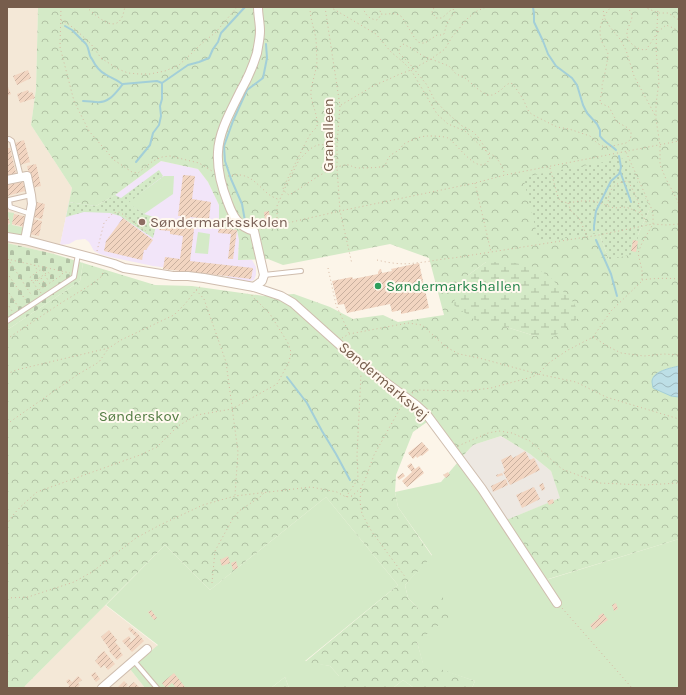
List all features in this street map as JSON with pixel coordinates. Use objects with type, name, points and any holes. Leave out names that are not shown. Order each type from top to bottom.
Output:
[{"type":"street","points":[[252,289],[262,281],[264,275],[254,230],[246,229],[231,210],[220,176],[218,152],[227,119],[248,76],[257,53],[260,32],[258,7]]},
{"type":"street","points":[[7,180],[27,176],[32,204],[25,240]]},
{"type":"street","name":"Søndermarksvej","points":[[7,237],[25,240],[78,254],[124,268],[173,276],[204,278],[252,289],[281,296],[294,303],[361,364],[427,415],[482,489],[557,603]]},
{"type":"street","points":[[102,688],[147,650]]},
{"type":"lane","points":[[7,139],[12,141],[21,177]]},
{"type":"lane","points":[[31,195],[8,200],[8,208],[31,214]]},
{"type":"lane","points":[[7,321],[74,277],[78,254]]},
{"type":"lane","points":[[264,275],[301,271]]},
{"type":"lane","points":[[134,661],[157,688]]},
{"type":"path","points":[[61,7],[60,47],[74,101],[89,132],[114,160],[132,172],[138,173],[153,161],[162,157],[170,156],[199,163],[220,176],[230,177],[239,174],[246,176],[273,197],[280,200]]},
{"type":"path","points":[[86,7],[103,21],[114,24],[122,18],[125,7]]},
{"type":"path","points":[[61,20],[76,30],[101,58],[118,69],[128,73],[150,74],[165,71],[179,65],[216,32],[237,7]]},
{"type":"path","points":[[284,190],[283,188],[290,172],[311,133],[317,127],[311,90],[317,62],[315,35],[310,15],[310,7]]},
{"type":"path","name":"Granalleen","points":[[325,7],[340,106],[337,167],[340,211],[352,264]]},
{"type":"path","points":[[330,7],[376,34],[391,52],[411,70],[437,114],[448,124],[465,131],[487,152],[496,157],[501,164],[505,176]]},
{"type":"path","points":[[363,7],[364,12],[371,19],[377,20],[381,14],[379,7]]},
{"type":"path","points":[[381,14],[394,13],[399,15],[402,17],[418,42],[425,43],[437,35],[444,34],[447,23],[455,12],[453,9],[442,18],[436,18],[432,12],[436,7]]},
{"type":"path","points":[[340,106],[375,85],[411,70],[431,59],[445,49],[452,37],[468,18],[477,11],[486,7]]},
{"type":"path","points":[[603,7],[604,17],[626,50],[634,76],[656,119]]},
{"type":"path","points":[[284,190],[289,195],[325,172],[347,164],[356,168],[378,168],[384,166],[391,155],[406,143],[423,136],[440,136],[448,138],[476,164],[481,165],[488,161],[490,158],[478,137],[468,128],[457,122],[434,99],[427,85],[414,68],[399,53],[400,46],[403,44],[423,56],[449,66],[456,74],[464,77],[487,95],[493,95],[504,86],[510,83],[513,84],[531,114],[557,127],[569,129],[590,136],[600,145],[608,147],[626,143],[630,140],[631,132],[628,128],[617,122],[610,107],[600,103],[608,54],[600,34],[601,23],[611,7]]},
{"type":"path","points":[[627,7],[632,16],[627,32],[628,37],[634,46],[640,50],[646,50],[652,38],[666,25],[679,31]]},
{"type":"path","points":[[644,7],[658,12],[668,13],[679,20]]},
{"type":"path","points":[[658,7],[657,54],[660,82],[656,104],[656,119],[660,145],[660,165],[679,204]]},
{"type":"path","points":[[675,7],[679,10]]},
{"type":"path","points":[[254,230],[505,176],[679,141]]},
{"type":"path","points":[[276,226],[277,206],[299,160],[310,149],[317,145],[338,144]]},
{"type":"path","points":[[626,152],[653,212],[653,224],[638,253],[642,270],[642,281]]},
{"type":"path","points":[[550,167],[560,201],[568,203],[580,201],[597,202],[614,208],[626,207],[642,213]]},
{"type":"path","points":[[606,205],[610,200],[609,195],[613,187],[617,183],[626,181],[629,183],[637,197],[648,225]]},
{"type":"path","points":[[475,183],[491,252]]},
{"type":"path","points":[[568,203],[571,211],[579,218],[587,237]]},
{"type":"path","points":[[93,258],[104,223],[113,213],[119,212],[146,231]]},
{"type":"path","points":[[377,260],[390,263],[414,264],[587,237],[653,224],[666,226],[679,224]]},
{"type":"path","points":[[7,259],[74,274]]},
{"type":"path","points":[[7,259],[36,302]]},
{"type":"path","points":[[7,339],[101,277],[106,262]]},
{"type":"path","points":[[33,265],[38,272]]},
{"type":"path","points":[[328,268],[336,305],[349,334]]},
{"type":"path","points":[[43,297],[30,277],[40,270],[48,272],[54,280]]},
{"type":"path","points":[[33,282],[48,272]]},
{"type":"path","points":[[39,290],[62,275],[64,272]]},
{"type":"path","points":[[7,273],[30,306]]},
{"type":"path","points":[[44,274],[50,283]]},
{"type":"path","points":[[40,277],[46,286]]},
{"type":"path","points":[[7,374],[16,370],[109,348],[121,340],[174,315],[203,284],[204,278]]},
{"type":"path","points":[[7,598],[28,597],[74,582],[92,572],[136,538],[203,505],[235,496],[266,491],[311,487],[337,492],[346,497],[352,496],[361,488],[374,455],[395,415],[406,398],[413,393],[419,390],[467,391],[491,388],[532,377],[538,374],[550,362],[568,350],[593,337],[611,312],[642,281],[651,278],[679,279]]},
{"type":"path","points":[[37,279],[43,288]]},
{"type":"path","points":[[7,525],[24,504],[37,492],[140,455],[157,447],[178,426],[197,415],[232,409],[277,384],[289,362],[292,352],[270,314],[253,297],[252,289]]},
{"type":"path","points":[[7,290],[21,312]]},
{"type":"path","points":[[196,290],[204,299],[226,362],[238,452],[235,496]]},
{"type":"path","points":[[7,303],[15,316]]},
{"type":"path","points":[[336,341],[349,334],[408,323],[422,325],[446,347],[459,354],[576,382],[606,397],[679,419]]},
{"type":"path","points":[[593,337],[621,353],[644,356],[664,354],[679,355]]},
{"type":"path","points":[[7,424],[77,375],[99,362],[109,348]]},
{"type":"path","points":[[346,497],[358,479],[357,456],[361,364]]},
{"type":"path","points":[[452,449],[488,433],[500,431],[512,433],[530,441],[562,469],[599,483],[644,485],[679,483]]},
{"type":"path","points":[[361,488],[360,502],[362,514],[372,532],[406,578]]},
{"type":"path","points":[[212,583],[215,551],[232,520],[239,511],[260,497],[266,491]]},
{"type":"path","points":[[557,603],[632,688]]},
{"type":"shaded area","points":[[7,7],[38,7],[36,89],[31,125],[72,188],[60,245],[54,254],[7,243]]},
{"type":"shaded area","name":"Søndermarksskolen","points":[[161,161],[198,169],[208,182],[219,205],[219,228],[237,230],[239,240],[238,260],[252,260],[256,267],[256,275],[254,280],[248,282],[226,276],[153,266],[110,257],[94,251],[89,242],[85,239],[60,245],[69,202],[97,206],[115,195]]},
{"type":"shaded area","points":[[501,436],[530,454],[551,471],[561,498],[506,520],[463,456],[473,445]]},
{"type":"shaded area","points":[[105,605],[158,646],[130,669],[145,688],[23,688]]},
{"type":"green space","name":"Sønderskov","points":[[38,7],[679,7],[679,366],[666,369],[655,375],[671,396],[679,397],[679,539],[545,580],[506,520],[560,498],[551,471],[530,454],[501,436],[473,445],[463,456],[434,417],[413,432],[396,475],[395,492],[398,507],[432,556],[405,585],[408,598],[419,609],[441,595],[454,613],[417,642],[423,663],[475,681],[472,688],[414,688],[403,680],[393,688],[339,688],[339,676],[330,666],[305,662],[398,585],[326,497],[210,590],[165,545],[23,688],[7,688],[7,330],[80,281],[83,263],[155,285],[192,286],[264,296],[294,294],[330,307],[353,319],[383,315],[398,322],[444,315],[429,258],[390,244],[283,265],[268,259],[238,260],[239,240],[237,230],[219,228],[219,205],[208,182],[198,169],[161,161],[115,195],[96,206],[69,202],[72,188],[31,125],[36,89]],"holes":[[[650,208],[638,235],[609,260],[599,233]],[[486,262],[535,336],[506,327],[467,276]]]},
{"type":"green space","points":[[626,158],[650,208],[638,235],[637,253],[609,260],[599,233],[539,242],[523,177]]},
{"type":"green space","points":[[159,170],[163,176],[128,203],[144,214],[160,219],[160,222],[157,222],[153,238],[120,216],[110,213],[84,212],[66,217],[69,202],[96,206],[115,195],[121,198]]},
{"type":"green space","points":[[164,176],[174,176],[173,194],[144,214],[127,203]]},
{"type":"green space","points":[[7,212],[14,213],[12,225],[26,228],[24,237],[7,233],[7,225],[10,224]]},
{"type":"green space","points":[[198,232],[210,234],[208,254],[195,253]]},
{"type":"green space","points":[[7,243],[54,254],[83,263],[80,281],[7,330]]},
{"type":"green space","points":[[486,262],[510,262],[535,267],[552,279],[574,303],[580,317],[553,337],[535,336],[506,327],[475,320],[454,305],[456,289],[467,276]]},
{"type":"green space","points":[[463,456],[546,580],[679,539],[679,688],[472,688],[475,681],[423,664],[417,642],[419,609],[408,598],[405,585],[432,555],[398,507],[395,492],[441,482]]},
{"type":"green space","points":[[326,497],[398,585],[305,661],[330,666],[339,676],[339,688],[289,688],[285,677],[271,688],[145,688],[130,669],[158,645],[106,605],[165,545],[210,590]]},
{"type":"green space","points":[[285,677],[289,688],[271,688]]},
{"type":"green space","points":[[403,680],[414,688],[393,688]]},
{"type":"water","points":[[679,366],[679,397],[671,396],[653,388],[652,382],[655,375],[667,369]]},
{"type":"building","points":[[28,70],[31,78],[17,85],[13,76]]},
{"type":"building","points":[[7,85],[11,94],[7,96]]},
{"type":"building","points":[[28,90],[29,93],[32,92],[35,98],[20,103],[17,94]]},
{"type":"building","points":[[24,140],[30,162],[20,165],[15,143]]},
{"type":"building","points":[[7,148],[10,148],[17,177],[8,179],[7,176]]},
{"type":"building","points":[[36,164],[41,186],[32,188],[27,166]]},
{"type":"building","points":[[183,175],[195,176],[192,199],[211,202],[209,219],[190,217],[189,222],[195,222],[190,261],[253,268],[251,279],[163,269],[165,257],[180,259],[183,236],[170,234],[170,231],[159,230],[160,227],[157,226],[157,221],[160,222],[160,219],[185,221],[185,216],[178,216]]},
{"type":"building","points":[[23,182],[25,191],[7,196],[7,185]]},
{"type":"building","points":[[36,202],[45,204],[42,219],[33,217]]},
{"type":"building","points":[[269,211],[270,220],[265,221],[264,212]]},
{"type":"building","points":[[7,214],[10,223],[7,224]]},
{"type":"building","points":[[14,214],[28,217],[26,227],[12,224]]},
{"type":"building","points":[[123,218],[153,240],[146,250],[144,250],[142,260],[104,251],[106,241]]},
{"type":"building","points":[[32,219],[42,221],[39,236],[29,234]]},
{"type":"building","points":[[219,228],[237,230],[233,259],[228,259],[231,234],[218,233]]},
{"type":"building","points":[[633,240],[638,241],[636,252],[631,251]]},
{"type":"building","name":"Søndermarkshallen","points":[[419,263],[429,308],[401,314],[401,310],[392,312],[390,304],[347,313],[344,304],[338,305],[332,281],[378,274],[380,269],[382,273],[392,271],[391,269]]},
{"type":"building","points":[[422,442],[429,450],[422,456],[421,455],[417,458],[416,456],[413,459],[408,453]]},
{"type":"building","points":[[525,451],[530,460],[534,458],[540,470],[510,485],[503,472],[505,471],[501,460],[511,455],[513,458]]},
{"type":"building","points":[[411,463],[415,469],[419,466],[424,473],[407,487],[402,481],[412,472],[407,466]]},
{"type":"building","points":[[448,472],[450,475],[446,478],[443,475]]},
{"type":"building","points":[[403,473],[405,476],[399,480],[397,477]]},
{"type":"building","points":[[502,473],[503,475],[497,477],[496,475]]},
{"type":"building","points":[[506,479],[508,485],[493,492],[491,486]]},
{"type":"building","points":[[543,483],[545,489],[542,491],[539,485]]},
{"type":"building","points":[[534,487],[540,499],[522,508],[516,495]]},
{"type":"building","points":[[553,499],[554,503],[549,505],[547,501]]},
{"type":"building","points":[[228,556],[230,563],[222,566],[220,560]]},
{"type":"building","points":[[236,561],[238,568],[233,570],[231,563]]},
{"type":"building","points":[[616,603],[618,609],[614,611],[612,605]]},
{"type":"building","points":[[151,610],[157,618],[154,620],[148,612]]},
{"type":"building","points":[[603,613],[608,620],[593,630],[590,625]]},
{"type":"building","points":[[130,627],[144,641],[132,652],[122,641],[129,636],[131,639],[129,641],[131,642],[136,637],[128,629]]},
{"type":"building","points":[[109,630],[117,640],[115,642],[121,649],[119,650],[123,655],[117,660],[109,651],[110,650],[101,637]]},
{"type":"building","points":[[104,651],[115,664],[108,670],[104,665],[101,668],[95,661]]},
{"type":"building","points":[[95,672],[100,679],[96,682],[91,675]]},
{"type":"building","points":[[174,673],[185,687],[184,688],[173,688],[175,686],[172,683],[166,688],[162,683]]},
{"type":"building","points":[[78,676],[82,680],[78,683],[80,685],[77,688],[69,688],[66,681],[69,679],[72,682]]},
{"type":"building","points":[[124,681],[128,685],[125,688],[117,688]]},
{"type":"building","points":[[134,682],[140,688],[128,687]]},
{"type":"waterway","points":[[83,101],[105,101],[112,97],[123,84],[157,81],[162,83],[188,65],[209,58],[221,33],[245,7]]},
{"type":"waterway","points":[[533,7],[534,22],[548,54],[556,66],[572,78],[577,85],[583,105],[587,113],[597,124],[600,130],[600,136],[616,150]]},
{"type":"waterway","points":[[65,26],[72,30],[86,44],[89,54],[99,70],[122,84]]},
{"type":"waterway","points":[[245,221],[242,204],[225,161],[224,146],[247,90],[263,78],[267,58],[266,44]]},
{"type":"waterway","points":[[136,162],[150,145],[153,133],[159,125],[161,116],[160,106],[162,99],[162,83]]},
{"type":"waterway","points":[[594,230],[596,211],[611,181],[619,174],[621,167],[619,156]]},
{"type":"waterway","points":[[620,171],[631,202]]},
{"type":"waterway","points":[[596,240],[611,274],[617,296]]},
{"type":"waterway","points":[[287,377],[307,403],[350,480]]},
{"type":"place","name":"Søndermarksskolen","points":[[142,222]]},
{"type":"place","name":"Søndermarkshallen","points":[[378,286]]}]
